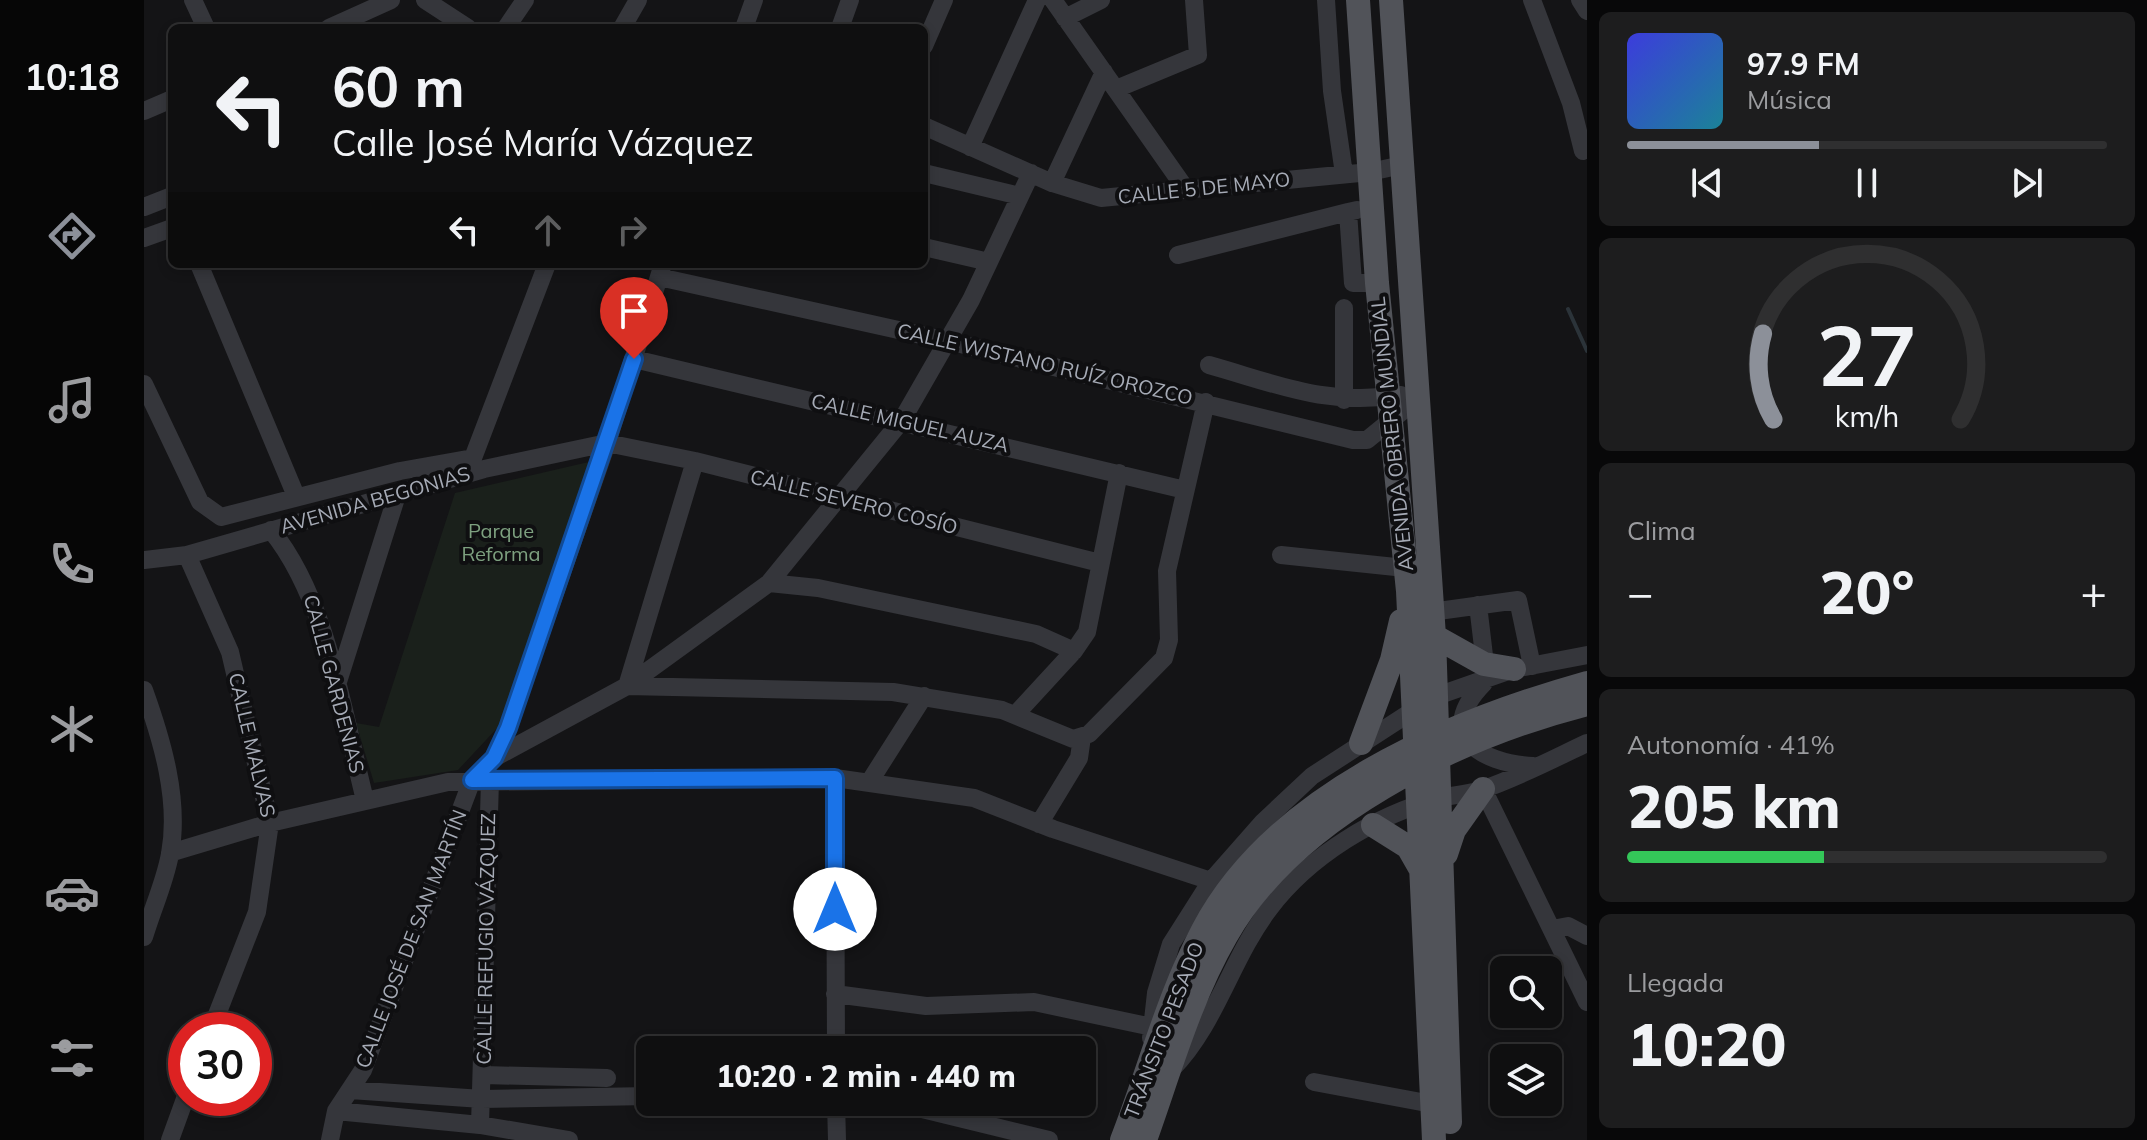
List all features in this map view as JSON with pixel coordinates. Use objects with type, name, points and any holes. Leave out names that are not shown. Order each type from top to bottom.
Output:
[{"type":"main road","name":"AVENIDA OBRERO MUNDIAL","points":[[1358,0],[1370,172],[1360,209],[1377,283],[1406,580],[1425,704]]},
{"type":"main road","name":"AVENIDA OBRERO MUNDIAL","points":[[1391,0],[1433,624],[1425,704],[1423,794],[1431,868]]},
{"type":"main road","points":[[1356,747],[1392,660],[1406,580]]},
{"type":"main road","points":[[1433,624],[1452,649],[1486,673],[1523,668]]},
{"type":"main road","name":"TRÁNSITO PESADO","points":[[1122,1140],[1162,1063],[1230,887],[1293,822],[1381,767],[1517,703],[1587,683]]},
{"type":"main road","points":[[1214,934],[1243,908],[1282,862],[1321,829],[1386,787],[1481,739],[1587,704]]},
{"type":"main road","points":[[1434,1140],[1431,868],[1483,789]]},
{"type":"main road","points":[[1373,825],[1408,847],[1431,868],[1451,1140]]},
{"type":"main road","name":"TRÁNSITO PESADO","points":[[1145,1140],[1162,1063]]},
{"type":"street","points":[[193,0],[204,24]]},
{"type":"street","points":[[338,24],[391,0]]},
{"type":"street","points":[[425,0],[462,24]]},
{"type":"street","points":[[509,24],[525,0]]},
{"type":"street","points":[[624,24],[638,0]]},
{"type":"street","points":[[841,24],[850,0]]},
{"type":"street","points":[[928,37],[944,0]]},
{"type":"street","points":[[970,147],[1037,0]]},
{"type":"street","points":[[1053,0],[1185,188]]},
{"type":"street","points":[[1065,18],[1101,0]]},
{"type":"street","points":[[1116,89],[1198,55],[1194,0]]},
{"type":"street","points":[[1326,0],[1332,91],[1344,174]]},
{"type":"street","points":[[1532,0],[1571,103],[1583,151]]},
{"type":"street","points":[[1580,0],[1587,11]]},
{"type":"street","points":[[1052,183],[1104,72]]},
{"type":"street","points":[[1332,91],[1365,86]]},
{"type":"street","points":[[144,111],[168,101]]},
{"type":"street","name":"CALLE 5 DE MAYO","points":[[928,128],[1052,183],[1101,198],[1370,172],[1402,165]]},
{"type":"street","points":[[468,780],[494,758],[627,686],[769,583],[902,420],[948,341],[1031,173]]},
{"type":"street","points":[[928,174],[1020,196]]},
{"type":"street","points":[[144,207],[168,198]]},
{"type":"street","points":[[1178,255],[1360,209]]},
{"type":"street","points":[[144,238],[168,229]]},
{"type":"street","points":[[928,248],[989,262]]},
{"type":"street","points":[[201,268],[304,494],[321,517]]},
{"type":"street","points":[[144,384],[200,502],[221,517],[304,494],[479,463],[546,268]]},
{"type":"street","points":[[494,758],[508,728],[607,443],[661,270]]},
{"type":"street","name":"CALLE WISTANO RUÍZ OROZCO","points":[[661,270],[1353,440],[1367,440],[1391,424],[1416,396]]},
{"type":"street","points":[[1344,308],[1344,400]]},
{"type":"street","name":"CALLE MIGUEL AUZA","points":[[634,359],[902,420],[1185,490]]},
{"type":"street","points":[[1209,365],[1323,398],[1344,400],[1416,396]]},
{"type":"street","points":[[1039,824],[1079,758],[1082,737],[1164,658],[1169,640],[1166,578],[1206,402]]},
{"type":"street","name":"AVENIDA BEGONIAS","points":[[144,560],[187,555],[397,495],[479,463],[607,443]]},
{"type":"street","name":"CALLE SEVERO COSÍO","points":[[607,443],[695,461],[1100,563]]},
{"type":"street","points":[[627,686],[695,461]]},
{"type":"street","points":[[1016,714],[1074,651],[1090,622],[1119,473]]},
{"type":"street","points":[[336,688],[397,495]]},
{"type":"street","name":"CALLE GARDENIAS","points":[[271,530],[306,583],[365,800]]},
{"type":"street","name":"CALLE MALVAS","points":[[187,555],[230,652],[270,823],[257,912],[218,1012]]},
{"type":"street","points":[[1281,555],[1406,580]]},
{"type":"street","points":[[769,583],[818,588],[1036,634],[1074,651]]},
{"type":"street","points":[[1433,624],[1478,605],[1518,600],[1523,668],[1587,655]]},
{"type":"street","points":[[1478,605],[1486,673],[1465,708],[1463,723],[1469,741],[1491,760],[1535,767]]},
{"type":"street","points":[[1486,673],[1425,704],[1312,776],[1263,822],[1211,881],[1171,944],[1143,1026],[1162,1063],[1193,1048],[1237,957],[1270,907],[1300,876],[1423,794],[1483,789],[1587,743]]},
{"type":"street","points":[[627,686],[893,692],[1016,714],[1065,737],[1082,737]]},
{"type":"street","points":[[144,690],[160,738],[171,800],[170,853],[144,937]]},
{"type":"street","points":[[870,781],[924,696]]},
{"type":"street","points":[[1356,747],[1388,756],[1409,787],[1423,794]]},
{"type":"street","points":[[170,853],[270,823],[468,780],[835,778],[974,798],[1039,824],[1211,881]]},
{"type":"street","points":[[835,778],[836,1036]]},
{"type":"street","name":"CALLE REFUGIO VÁZQUEZ","points":[[468,780],[484,1075],[480,1125]]},
{"type":"street","name":"CALLE JOSÉ DE SAN MARTÍN","points":[[330,1140],[336,1111],[374,1042],[468,780]]},
{"type":"street","points":[[1483,789],[1587,1002]]},
{"type":"street","points":[[1552,929],[1568,926],[1587,936]]},
{"type":"street","points":[[835,994],[926,1006],[1034,1002],[1143,1026]]},
{"type":"street","points":[[484,1075],[607,1078]]},
{"type":"street","points":[[1314,1082],[1432,1104]]},
{"type":"street","points":[[350,1090],[482,1099],[636,1096]]},
{"type":"street","points":[[336,1111],[480,1125],[569,1140]]},
{"type":"street","points":[[170,1140],[179,1116]]},
{"type":"street","points":[[836,1116],[837,1140]]},
{"type":"street","points":[[951,1116],[1049,1140]]},
{"type":"green space","name":"Parque Reforma","points":[[593,461],[500,725],[458,770],[374,783],[356,723],[379,727],[455,493]]},
{"type":"waterway","points":[[1568,309],[1587,351]]},
{"type":"route","points":[[634,359],[508,728],[494,758],[472,780],[835,778],[835,909]]}]
